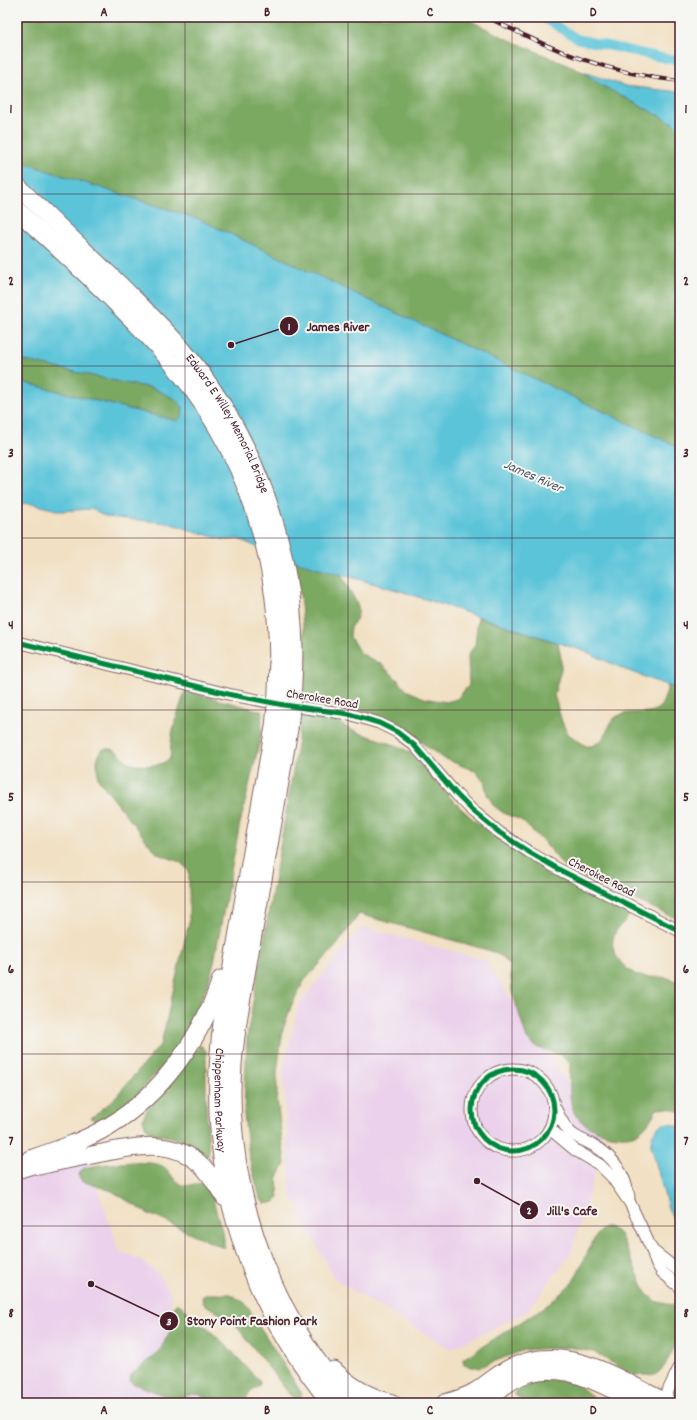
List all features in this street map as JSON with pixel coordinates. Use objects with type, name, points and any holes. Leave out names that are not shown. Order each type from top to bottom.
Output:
[{"type":"highway","name":"Edward E Willey Memorial Bridge","points":[[17,186],[84,250],[173,339],[210,386],[247,450],[273,516],[289,588],[294,662],[293,692],[281,728]]},
{"type":"highway","name":"Edward E Willey Memorial Bridge","points":[[17,210],[136,323],[160,349],[200,399],[229,449],[256,514],[272,580],[277,618],[278,691],[281,728]]},
{"type":"highway","name":"Chippenham Parkway","points":[[281,728],[250,862],[222,1023],[218,1067],[217,1104],[219,1141],[230,1205],[247,1260],[269,1311],[283,1337],[330,1403]]},
{"type":"highway","name":"Chippenham Parkway","points":[[281,728],[235,1045],[232,1089],[236,1148],[247,1206],[265,1262],[288,1313],[319,1363],[351,1403]]},
{"type":"highway","points":[[24,1166],[110,1126],[146,1098],[173,1068],[202,1024],[219,987],[223,974],[232,925],[250,862]]},
{"type":"highway","points":[[24,1166],[132,1147],[162,1146],[181,1152],[199,1163],[211,1176],[230,1205]]},
{"type":"highway","points":[[288,1313],[344,1380],[368,1394],[392,1403]]},
{"type":"highway","points":[[445,1403],[474,1392],[504,1371],[517,1364],[547,1357],[571,1359],[589,1365],[670,1402]]},
{"type":"highway","points":[[487,1403],[499,1390],[520,1376],[546,1369],[579,1374],[640,1403]]},
{"type":"highway","points":[[594,1381],[608,1393],[616,1403]]},
{"type":"street","name":"Cherokee Road","points":[[17,642],[232,695],[284,705],[354,715],[379,723],[397,732],[414,745],[457,795],[476,814],[500,833],[560,870],[680,931]]},
{"type":"street","points":[[554,1106],[554,1115],[550,1129],[545,1136],[538,1143],[529,1148],[514,1151],[499,1149],[482,1138],[476,1129],[473,1120],[472,1110],[476,1091],[490,1076],[502,1071],[516,1069],[529,1072],[540,1079],[548,1089],[554,1106],[564,1125],[569,1131],[574,1136],[602,1150],[615,1163],[625,1179],[630,1203]]},
{"type":"street","points":[[550,1129],[568,1144],[607,1170],[617,1182],[630,1203],[652,1250],[656,1263],[662,1272],[680,1287]]},
{"type":"street","points":[[652,1250],[680,1272]]},
{"type":"street","points":[[670,1402],[680,1366]]},
{"type":"shaded area","points":[[362,927],[485,960],[605,1140],[571,1254],[526,1312],[450,1349],[334,1279],[291,1194],[283,1069],[299,1004]]},
{"type":"shaded area","points":[[87,1158],[119,1251],[139,1259],[159,1274],[171,1293],[172,1316],[167,1336],[200,1390],[210,1403],[17,1403],[17,1177]]},
{"type":"green space","points":[[17,17],[463,17],[503,37],[583,72],[601,85],[673,123],[680,130],[680,448],[201,220],[17,161]]},
{"type":"green space","points":[[17,359],[153,388],[175,399],[183,407],[182,416],[178,421],[17,381]]},
{"type":"green space","points":[[295,560],[341,574],[359,610],[356,620],[351,626],[350,637],[360,653],[381,664],[406,690],[424,698],[446,702],[457,699],[469,685],[468,655],[475,645],[478,617],[558,643],[561,658],[561,669],[554,695],[562,722],[568,734],[586,746],[593,746],[602,739],[614,719],[618,716],[622,714],[648,712],[658,709],[664,701],[668,685],[680,690],[680,920],[566,869],[543,841],[521,820],[505,814],[494,806],[487,794],[484,781],[477,772],[441,757],[391,721],[364,711],[333,705],[305,697],[306,655],[298,575]]},
{"type":"green space","points":[[185,691],[262,711],[261,736],[240,823],[214,962],[208,984],[201,1001],[181,1039],[163,1066],[130,1102],[105,1120],[95,1121],[91,1118],[112,1101],[161,1044],[189,922],[189,871],[180,862],[158,854],[153,849],[98,779],[97,761],[101,750],[111,749],[115,750],[128,762],[136,765],[147,766],[168,761],[170,758],[173,729]]},
{"type":"green space","points":[[302,714],[331,719],[354,731],[398,746],[409,752],[450,798],[483,827],[502,841],[521,854],[625,910],[629,914],[628,918],[616,930],[613,939],[614,951],[620,962],[629,970],[640,976],[665,977],[680,982],[680,1112],[669,1108],[657,1109],[644,1128],[632,1135],[616,1136],[590,1127],[582,1122],[571,1105],[570,1064],[561,1055],[536,1047],[527,1039],[512,991],[510,967],[503,957],[491,951],[359,914],[337,945],[304,981],[292,1004],[283,1029],[277,1072],[277,1099],[285,1164],[277,1179],[279,1197],[273,1203],[264,1203],[260,1198],[249,1157],[244,1114],[247,1037]]},
{"type":"green space","points":[[199,1046],[202,1046],[206,1051],[206,1107],[209,1149],[206,1157],[203,1157],[177,1139],[152,1133],[145,1125],[143,1118],[147,1110],[170,1084]]},
{"type":"green space","points":[[133,1162],[161,1165],[176,1181],[185,1186],[201,1183],[209,1186],[224,1238],[224,1247],[221,1247],[147,1213],[112,1191],[81,1181],[78,1175],[84,1168]]},
{"type":"green space","points":[[604,1227],[609,1227],[620,1234],[646,1293],[655,1301],[680,1306],[680,1337],[664,1367],[656,1375],[633,1375],[594,1352],[568,1347],[524,1350],[480,1367],[469,1367],[464,1365],[463,1359],[549,1304],[573,1282],[596,1235]]},
{"type":"green space","points":[[207,1294],[230,1294],[245,1303],[300,1391],[302,1395],[300,1398],[295,1399],[290,1395],[234,1323],[203,1303],[202,1297]]},
{"type":"green space","points":[[179,1304],[226,1345],[260,1382],[259,1387],[251,1391],[244,1403],[207,1403],[201,1395],[195,1394],[177,1398],[168,1397],[130,1381],[131,1375],[159,1352],[170,1331],[174,1306]]},
{"type":"green space","points":[[541,1380],[559,1380],[575,1383],[601,1403],[529,1403],[514,1395],[515,1392],[522,1386]]},
{"type":"water","points":[[583,72],[625,86],[680,92],[680,130],[673,123],[601,85]]},
{"type":"water","points":[[17,161],[201,220],[680,448],[680,690],[626,670],[587,652],[397,590],[284,558],[238,539],[226,540],[168,523],[107,517],[92,509],[60,511],[34,504],[17,503],[17,381],[177,421],[182,416],[183,407],[175,399],[153,388],[17,359]]},
{"type":"water","points":[[662,1124],[672,1124],[680,1127],[680,1232],[668,1208],[651,1145],[654,1133]]},
{"type":"waterway","points":[[542,17],[578,39],[668,59],[680,60]]},
{"type":"railway","points":[[487,17],[533,40],[604,66],[654,78],[680,81]]},
{"type":"cycle path","points":[[17,642],[232,695],[284,705],[349,714],[379,723],[397,732],[414,745],[457,795],[472,810],[500,833],[560,870],[680,931]]},
{"type":"cycle path","points":[[513,1069],[529,1072],[542,1081],[551,1094],[554,1110],[551,1126],[542,1139],[529,1148],[513,1151],[497,1148],[484,1139],[475,1126],[472,1110],[475,1094],[484,1081],[497,1072],[513,1069]]},
{"type":"place","name":"James River","points":[[231,345]]},
{"type":"place","name":"Jill's Cafe","points":[[477,1181]]},
{"type":"place","name":"Stony Point Fashion Park","points":[[91,1284]]}]
